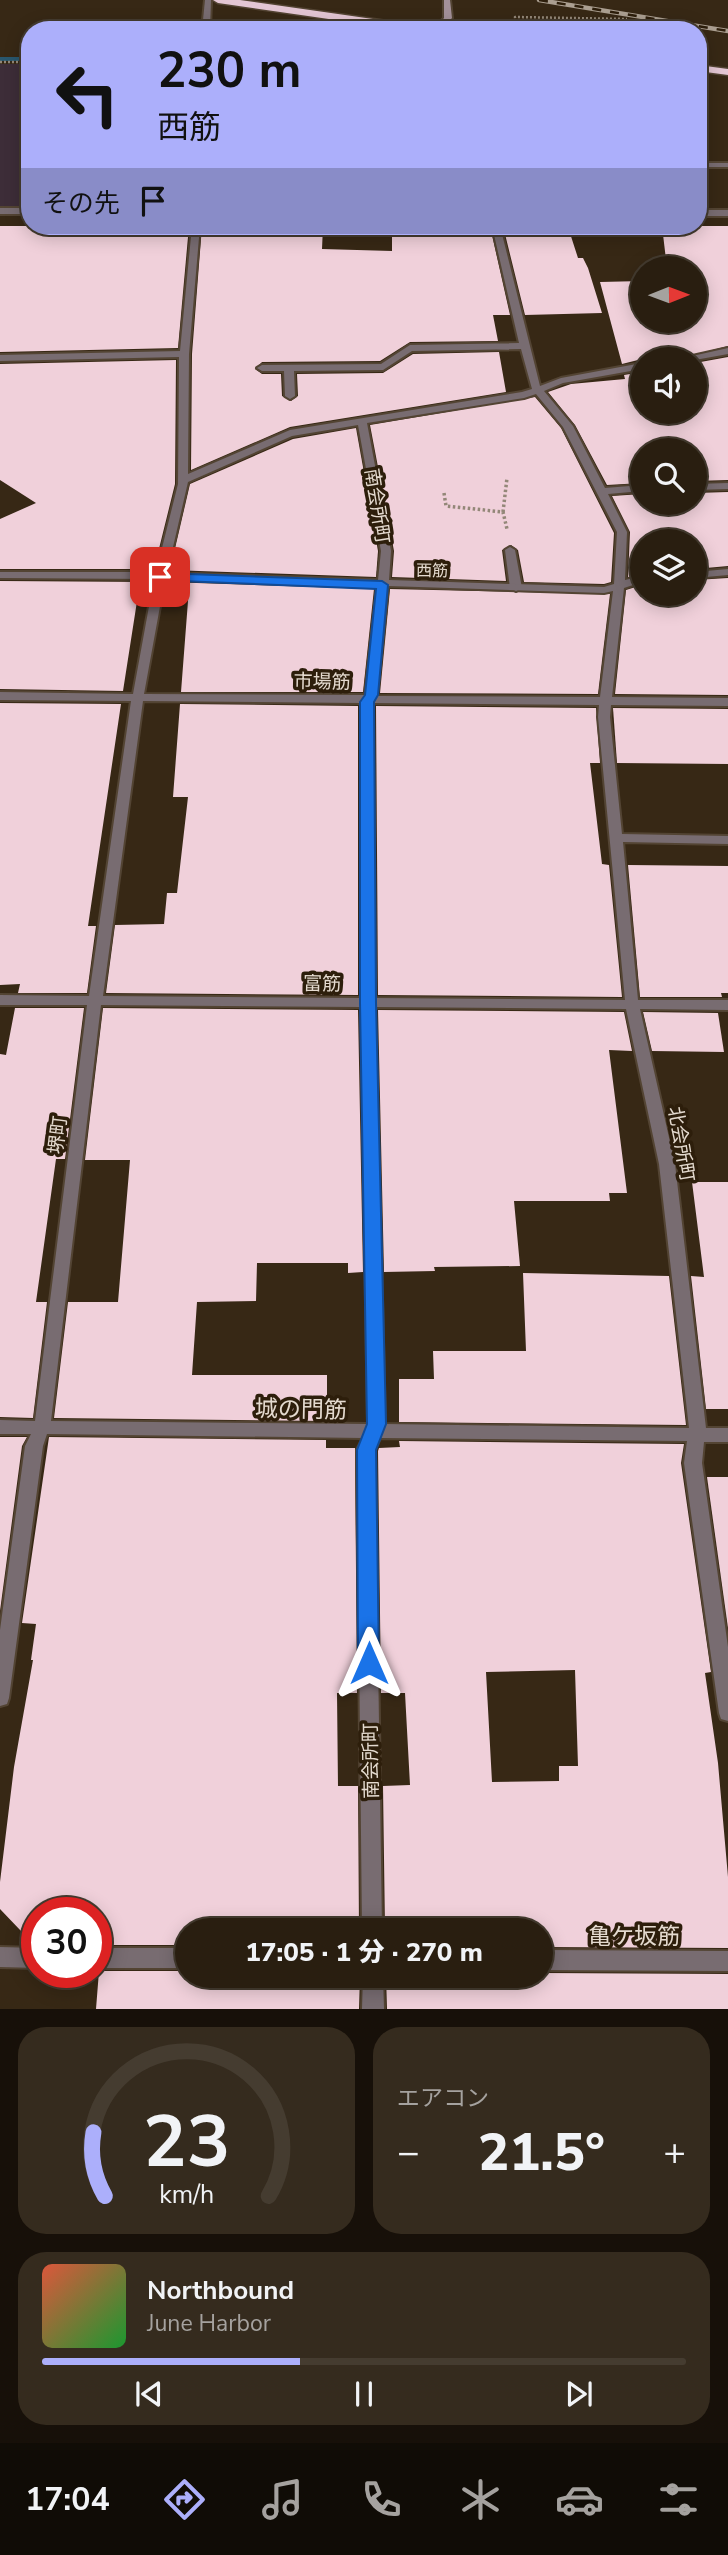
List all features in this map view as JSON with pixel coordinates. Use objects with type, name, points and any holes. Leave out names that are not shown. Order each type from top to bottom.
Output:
[{"type":"highway","points":[[218,0],[366,21]]},
{"type":"highway","points":[[707,69],[728,72]]},
{"type":"main road","points":[[445,21],[448,18],[447,0]]},
{"type":"street","points":[[207,21],[208,0]]},
{"type":"street","points":[[707,165],[728,165]]},
{"type":"street","points":[[0,211],[21,211]]},
{"type":"street","points":[[707,213],[728,213]]},
{"type":"street","name":"堺町","points":[[0,1698],[34,1446],[42,1427],[95,1000],[140,697],[160,577],[183,480],[184,354],[194,235]]},
{"type":"street","points":[[498,235],[534,385],[538,391]]},
{"type":"street","points":[[262,368],[383,367],[410,348],[525,346]]},
{"type":"street","points":[[707,355],[728,351]]},
{"type":"street","points":[[0,358],[184,354]]},
{"type":"street","points":[[289,368],[290,397]]},
{"type":"street","points":[[183,480],[290,433],[538,391],[561,381],[630,368]]},
{"type":"street","name":"北会所町","points":[[538,391],[568,426],[622,532],[620,583],[604,717],[632,1005],[667,1164],[698,1423],[693,1464],[728,1713]]},
{"type":"street","name":"南会所町","points":[[362,422],[386,551],[369,699],[368,1003],[377,1424],[366,1450],[372,1918]]},
{"type":"street","points":[[707,487],[728,486]]},
{"type":"street","points":[[603,491],[630,489]]},
{"type":"street","points":[[510,550],[516,588]]},
{"type":"street","points":[[707,574],[728,572]]},
{"type":"street","name":"西筋","points":[[0,575],[99,574],[604,590],[630,581]]},
{"type":"street","name":"市場筋","points":[[0,696],[728,702]]},
{"type":"street","points":[[616,838],[728,840]]},
{"type":"street","name":"富筋","points":[[0,1000],[728,1005]]},
{"type":"street","name":"城の門筋","points":[[0,1427],[728,1435]]},
{"type":"street","points":[[0,1957],[21,1958]]},
{"type":"street","points":[[112,1958],[175,1958]]},
{"type":"street","name":"亀ケ坂筋","points":[[553,1960],[728,1961]]},
{"type":"street","points":[[373,1988],[373,2009]]},
{"type":"path","points":[[515,21],[515,17],[627,19]]},
{"type":"path","points":[[0,62],[21,62]]},
{"type":"path","points":[[507,478],[503,512],[508,534]]},
{"type":"path","points":[[444,493],[446,506],[503,512]]},
{"type":"shaded area","points":[[0,64],[21,64],[21,208],[0,208]]},
{"type":"green space","points":[[131,19],[160,21],[123,21]]},
{"type":"building","points":[[0,226],[21,226],[21,235],[188,235],[178,348],[0,352]]},
{"type":"building","points":[[707,226],[728,226],[728,346],[707,351],[707,347],[630,347],[630,362],[622,364],[600,282],[630,281],[630,333],[707,333],[707,256],[666,256],[663,235],[707,235]]},
{"type":"building","points":[[201,235],[323,235],[322,249],[392,251],[392,235],[492,235],[510,315],[493,315],[498,341],[410,342],[380,361],[262,362],[255,369],[262,374],[281,374],[282,396],[291,401],[298,396],[297,374],[383,373],[413,354],[499,352],[506,392],[290,427],[191,470],[192,354]]},
{"type":"building","points":[[505,235],[571,235],[578,258],[583,258],[588,268],[602,313],[525,315]]},
{"type":"building","points":[[728,357],[728,480],[707,481],[707,438],[630,438],[630,484],[607,485],[575,425],[548,392],[571,384],[625,379],[624,375],[630,374],[630,424],[707,424],[707,361]]},
{"type":"building","points":[[176,360],[175,484],[154,569],[0,569],[0,519],[36,503],[0,480],[0,364]]},
{"type":"building","points":[[535,397],[561,428],[614,533],[611,582],[524,582],[518,550],[511,545],[502,550],[506,581],[392,577],[394,551],[370,425]]},
{"type":"building","points":[[356,428],[378,551],[376,577],[170,570],[190,484],[293,439]]},
{"type":"building","points":[[728,492],[728,566],[707,568],[707,529],[630,529],[630,532],[612,496],[630,495],[630,515],[707,515],[707,493]]},
{"type":"building","points":[[630,532],[630,577],[628,577]]},
{"type":"building","points":[[728,578],[728,695],[615,694],[626,590],[630,589],[630,606],[707,606],[707,579]]},
{"type":"building","points":[[0,581],[151,582],[140,582],[123,691],[0,689]]},
{"type":"building","points":[[167,582],[374,589],[363,692],[181,692],[189,588],[167,585]]},
{"type":"building","points":[[390,589],[610,594],[598,694],[380,693]]},
{"type":"building","points":[[0,703],[121,704],[88,926],[96,926],[87,993],[18,993],[20,984],[0,985]]},
{"type":"building","points":[[180,704],[358,706],[358,995],[106,993],[115,925],[164,924],[167,893],[177,893],[188,797],[173,797]]},
{"type":"building","points":[[376,706],[596,708],[600,763],[590,763],[602,864],[609,865],[622,997],[378,995]]},
{"type":"building","points":[[613,708],[728,709],[728,764],[617,763]]},
{"type":"building","points":[[628,865],[728,866],[728,993],[721,993],[722,997],[640,997]]},
{"type":"building","points":[[15,1008],[84,1008],[65,1159],[56,1159],[36,1302],[47,1302],[33,1418],[0,1417],[0,1054],[6,1055]]},
{"type":"building","points":[[103,1008],[358,1010],[363,1272],[348,1273],[348,1263],[257,1263],[256,1301],[197,1302],[192,1375],[327,1375],[327,1421],[54,1418],[68,1302],[118,1302],[130,1160],[85,1160]]},
{"type":"building","points":[[378,1010],[624,1012],[632,1051],[609,1050],[627,1193],[609,1193],[610,1201],[514,1201],[520,1266],[434,1267],[435,1271],[384,1272]]},
{"type":"building","points":[[643,1012],[718,1013],[724,1052],[652,1051]]},
{"type":"building","points":[[692,1182],[728,1182],[728,1409],[706,1409],[691,1276],[704,1277]]},
{"type":"building","points":[[523,1273],[669,1276],[686,1425],[399,1422],[399,1379],[434,1379],[433,1351],[526,1351]]},
{"type":"building","points":[[0,1437],[27,1437],[22,1446],[0,1611]]},
{"type":"building","points":[[49,1437],[326,1440],[326,1448],[355,1448],[357,1693],[337,1693],[338,1786],[358,1786],[359,1918],[175,1918],[175,1945],[112,1945],[112,1897],[21,1897],[21,1931],[0,1909],[0,1882],[14,1767],[33,1660],[36,1624],[22,1623]]},
{"type":"building","points":[[399,1441],[684,1444],[681,1463],[711,1672],[705,1673],[718,1763],[728,1877],[728,1948],[553,1947],[553,1918],[385,1918],[383,1786],[410,1785],[405,1693],[381,1693],[379,1448],[400,1447]],"holes":[[[575,1670],[578,1766],[559,1766],[559,1781],[492,1782],[486,1672]]]},
{"type":"building","points":[[707,1477],[728,1477],[728,1628]]},
{"type":"building","points":[[112,1971],[175,1971],[175,1988],[360,1988],[359,2009],[96,2009],[98,1988],[112,1988]]},
{"type":"building","points":[[553,1973],[728,1974],[728,2009],[387,2009],[386,1988],[553,1988]]},
{"type":"waterway","points":[[0,59],[21,59]]},
{"type":"railway","points":[[539,0],[667,21]]},
{"type":"railway","points":[[707,28],[728,31]]},
{"type":"route","points":[[160,577],[382,585],[371,695],[367,702],[368,1003],[377,1424],[366,1450],[369,1663]]}]
